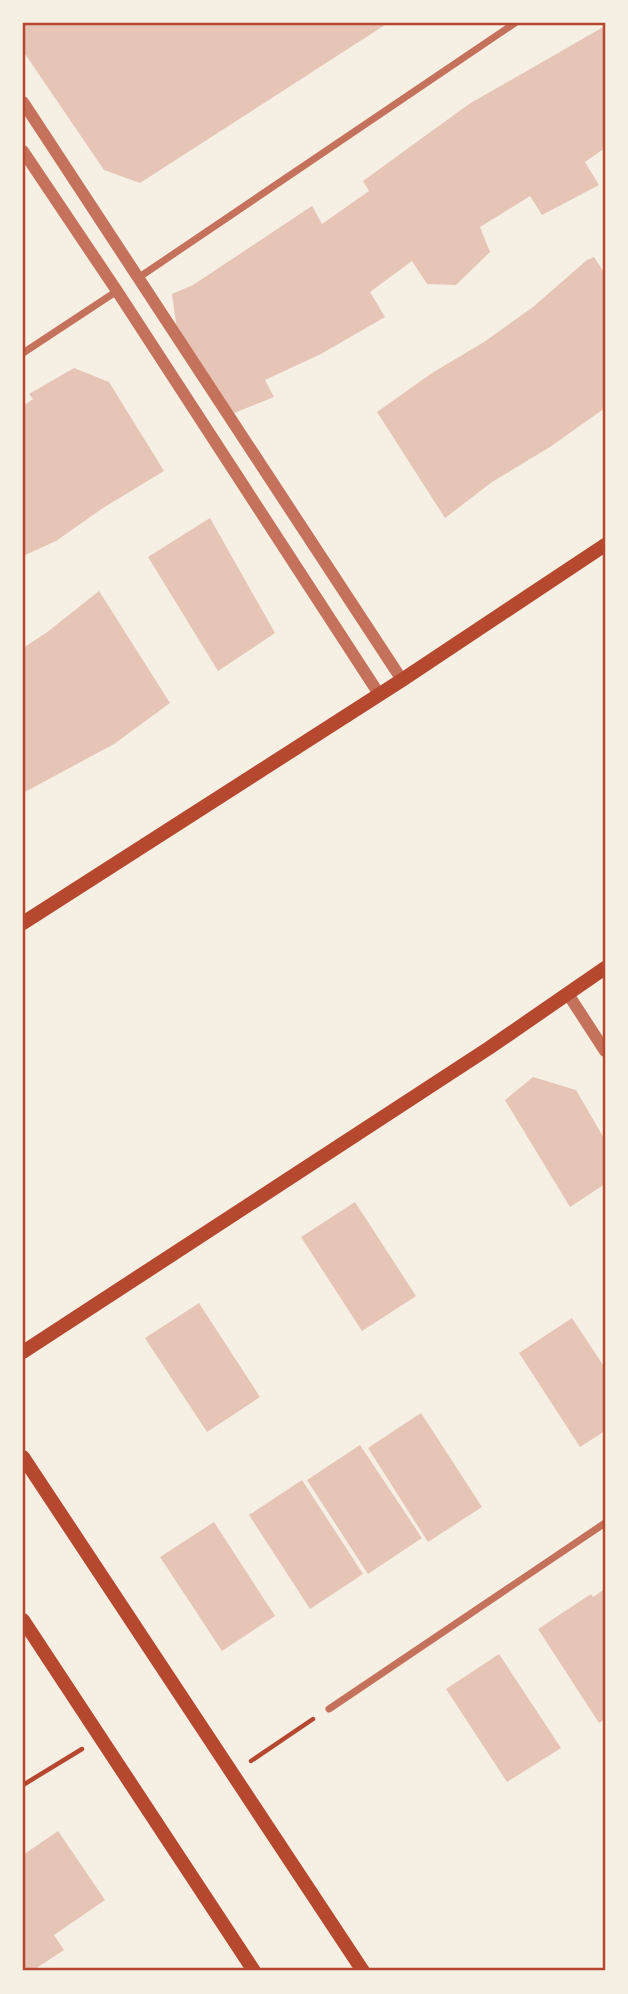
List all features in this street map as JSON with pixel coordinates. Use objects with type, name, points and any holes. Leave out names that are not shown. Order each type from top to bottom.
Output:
[{"type":"main road","points":[[23,923],[402,680],[605,545]]},
{"type":"main road","points":[[23,1352],[605,968]]},
{"type":"main road","points":[[23,1457],[363,1971]]},
{"type":"main road","points":[[23,1620],[254,1971]]},
{"type":"street","points":[[23,353],[515,23]]},
{"type":"street","points":[[23,102],[402,680]]},
{"type":"street","points":[[23,151],[379,694]]},
{"type":"street","points":[[568,994],[605,1051]]},
{"type":"street","points":[[329,1709],[605,1522]]},
{"type":"path","points":[[232,1774],[329,1709]]},
{"type":"path","points":[[23,1785],[100,1738]]},
{"type":"building","points":[[23,23],[388,23],[140,183],[104,170],[23,51]]},
{"type":"building","points":[[605,26],[605,148],[585,162],[599,185],[542,215],[530,196],[480,227],[490,252],[456,285],[427,284],[412,261],[370,292],[385,317],[321,354],[265,380],[274,397],[234,413],[177,330],[172,294],[193,285],[312,206],[322,224],[369,191],[363,181],[469,104]]},
{"type":"building","points":[[594,257],[605,274],[605,408],[550,447],[492,482],[445,518],[377,412],[533,307],[587,260]]},
{"type":"building","points":[[74,368],[109,382],[164,471],[103,508],[56,541],[23,556],[23,406],[33,399],[29,394]]},
{"type":"building","points":[[210,518],[275,633],[218,671],[148,557]]},
{"type":"building","points":[[99,591],[170,703],[114,744],[23,793],[23,648]]},
{"type":"building","points":[[533,1077],[576,1090],[605,1140],[605,1184],[570,1207],[505,1100]]},
{"type":"building","points":[[355,1202],[416,1296],[362,1331],[301,1237]]},
{"type":"building","points":[[199,1303],[260,1397],[207,1432],[145,1338]]},
{"type":"building","points":[[572,1318],[605,1368],[605,1431],[580,1447],[519,1353]]},
{"type":"building","points":[[421,1413],[482,1507],[428,1542],[368,1448]]},
{"type":"building","points":[[360,1445],[422,1538],[368,1574],[307,1480]]},
{"type":"building","points":[[302,1480],[363,1574],[310,1609],[249,1515]]},
{"type":"building","points":[[214,1522],[275,1616],[222,1651],[160,1557]]},
{"type":"building","points":[[605,1589],[605,1719],[599,1723],[538,1629],[591,1594],[593,1597]]},
{"type":"building","points":[[499,1654],[561,1748],[507,1782],[446,1689]]},
{"type":"building","points":[[58,1831],[105,1900],[54,1935],[64,1950],[32,1971],[23,1971],[23,1855]]}]
